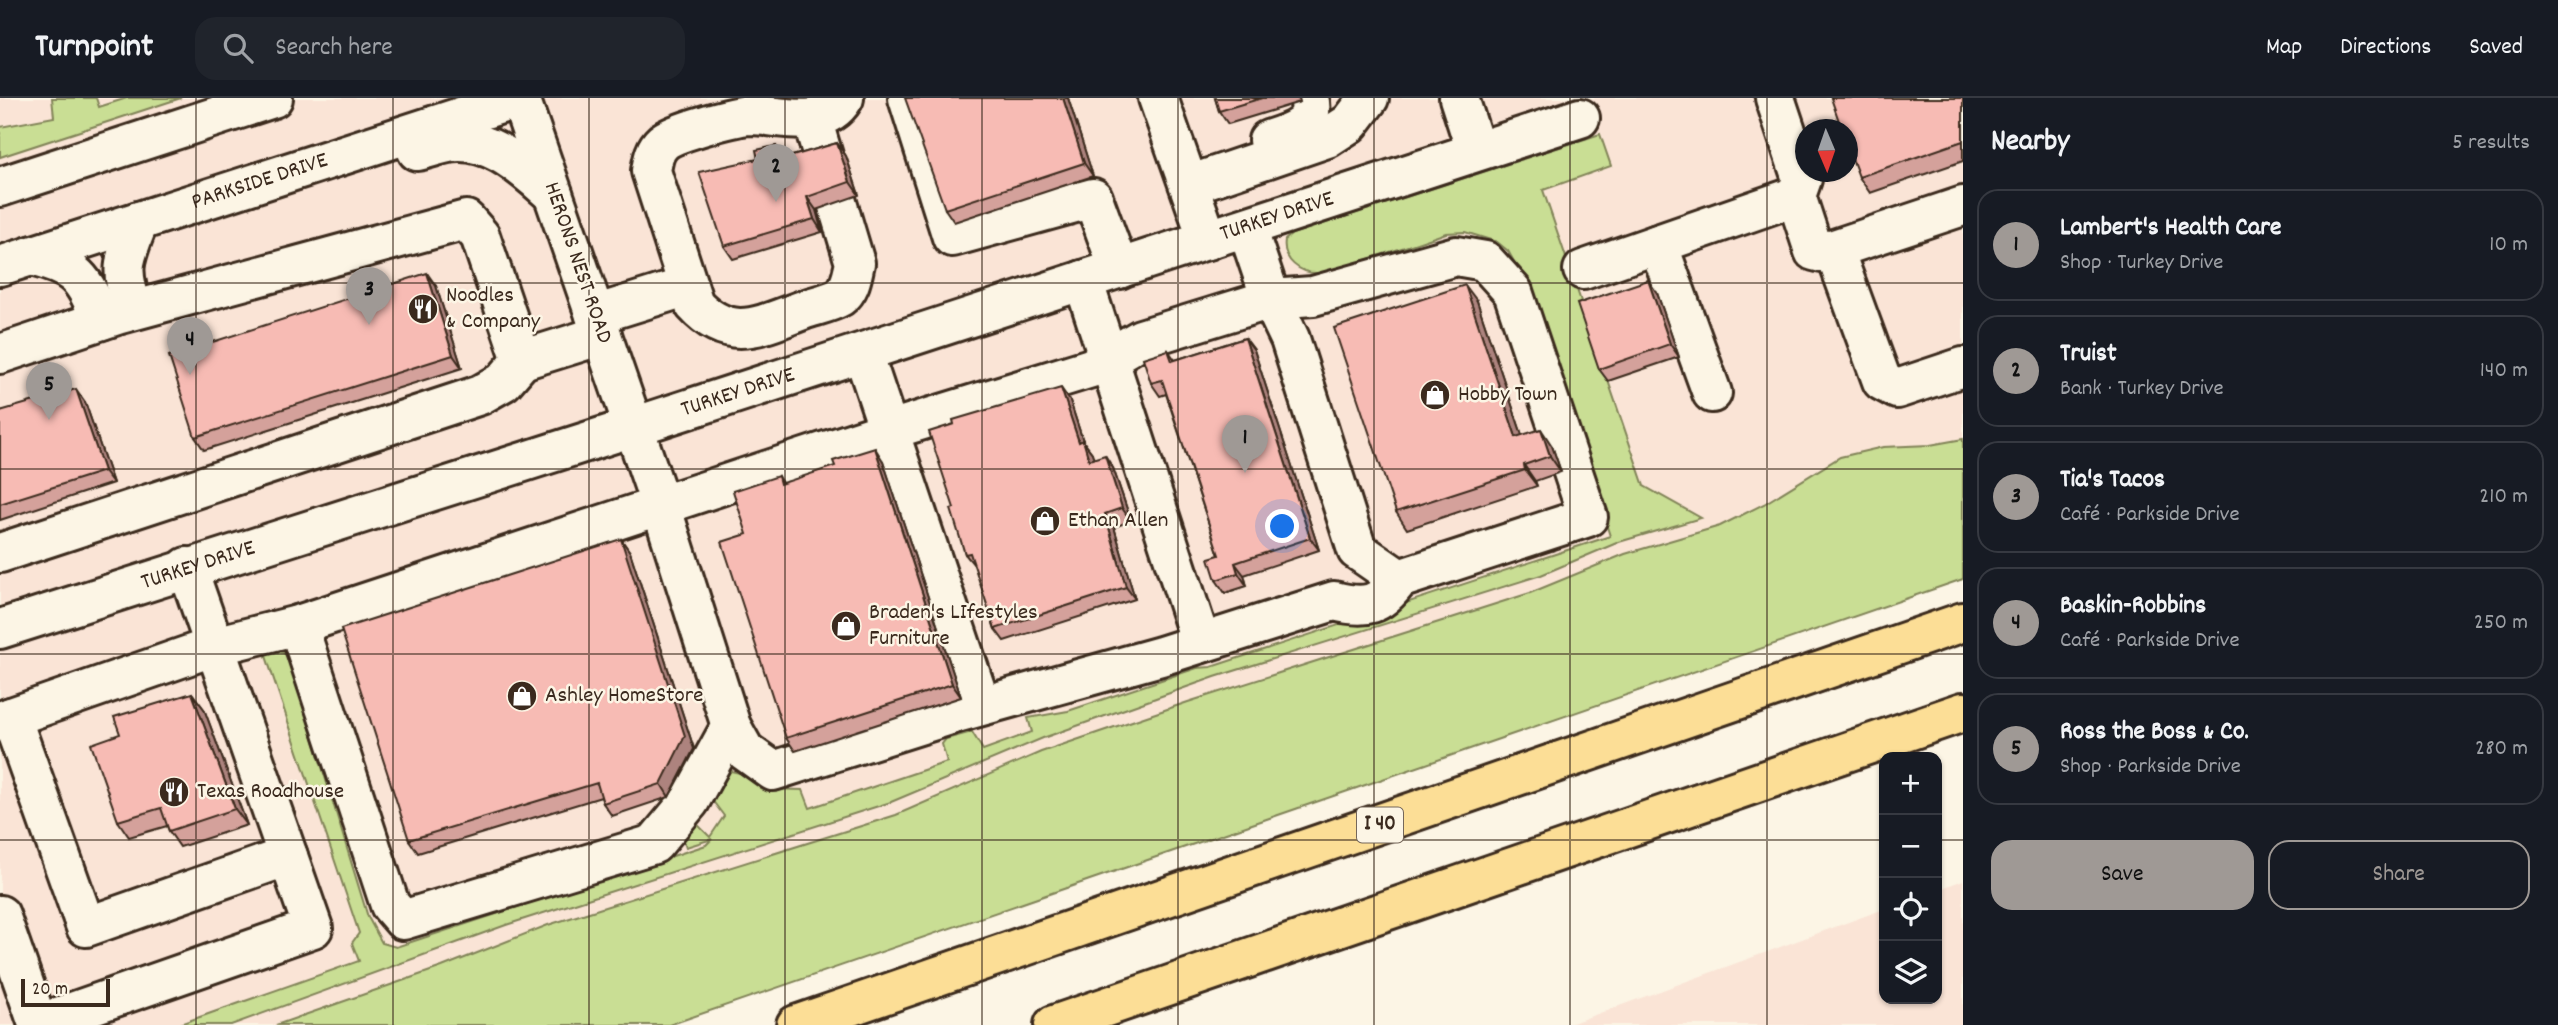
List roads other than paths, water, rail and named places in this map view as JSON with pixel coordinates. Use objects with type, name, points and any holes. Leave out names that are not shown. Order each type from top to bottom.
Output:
[{"type":"highway","name":"I 40","points":[[796,1025],[1963,622]]},
{"type":"highway","points":[[1054,1025],[1963,712]]},
{"type":"street","points":[[0,187],[273,98]]},
{"type":"street","name":"PARKSIDE DRIVE","points":[[16,261],[519,98]]},
{"type":"street","name":"HERONS NEST ROAD","points":[[519,98],[661,506],[731,726],[745,751],[773,771],[981,705]]},
{"type":"street","points":[[812,119],[855,262],[850,284],[840,297],[751,329],[724,326],[705,317],[694,304],[651,171],[654,154],[661,144],[671,137],[747,115],[812,119],[838,108],[844,98]]},
{"type":"street","points":[[908,98],[952,237],[1093,198],[1108,358],[1201,643]]},
{"type":"street","points":[[1158,98],[1208,240]]},
{"type":"street","points":[[1186,176],[1293,132],[1310,115],[1309,98]]},
{"type":"street","points":[[1186,176],[1327,138],[1350,123],[1369,98]]},
{"type":"street","points":[[1459,98],[1476,150]]},
{"type":"street","points":[[1775,98],[1802,179],[1796,196],[1815,251],[1822,253],[1834,250],[1963,206]]},
{"type":"street","name":"TURKEY DRIVE","points":[[0,629],[863,353],[1580,118]]},
{"type":"street","points":[[334,158],[419,150],[449,143],[475,144],[486,146],[517,162],[553,194]]},
{"type":"street","points":[[1583,270],[1796,196]]},
{"type":"street","points":[[0,354],[117,315],[466,220],[480,236],[522,360]]},
{"type":"street","points":[[117,315],[123,260],[139,221]]},
{"type":"street","points":[[1247,228],[1271,299],[1290,339],[1357,550],[1399,579]]},
{"type":"street","points":[[1658,244],[1712,393]]},
{"type":"street","points":[[1834,250],[1882,381],[1897,389],[1963,367]]},
{"type":"street","points":[[288,856],[86,927],[6,719],[215,646],[298,625],[890,430],[1091,368],[1141,340],[1271,299],[1313,296],[1456,256],[1485,261],[1513,292],[1588,517],[1399,579],[1386,598],[1378,602],[1351,606],[1334,601],[1201,643],[981,705],[890,430],[863,353]]},
{"type":"street","points":[[16,261],[63,265],[117,315]]},
{"type":"street","points":[[0,553],[480,395],[503,382],[522,360],[688,286]]},
{"type":"street","points":[[1513,292],[1516,377],[1539,449]]},
{"type":"street","points":[[787,316],[806,370]]},
{"type":"street","points":[[1334,601],[1345,568],[1357,550]]},
{"type":"street","points":[[0,915],[38,1024],[313,928],[187,567]]},
{"type":"street","points":[[298,625],[390,905],[403,920],[654,844],[690,801],[731,726]]},
{"type":"place","name":"Truist","points":[[776,202]]},
{"type":"place","name":"Noodles & Company","points":[[423,309]]},
{"type":"place","name":"Tia's Tacos","points":[[369,325]]},
{"type":"place","name":"Baskin-Robbins","points":[[190,375]]},
{"type":"place","name":"Hobby Town","points":[[1435,395]]},
{"type":"place","name":"Ross the Boss & Co.","points":[[49,420]]},
{"type":"place","name":"Lambert's Health Care","points":[[1245,473]]},
{"type":"place","name":"Ethan Allen","points":[[1045,521]]},
{"type":"place","name":"Braden's LIfestyles Furniture","points":[[846,626]]},
{"type":"place","name":"Ashley HomeStore","points":[[522,696]]},
{"type":"place","name":"Texas Roadhouse","points":[[174,792]]}]
